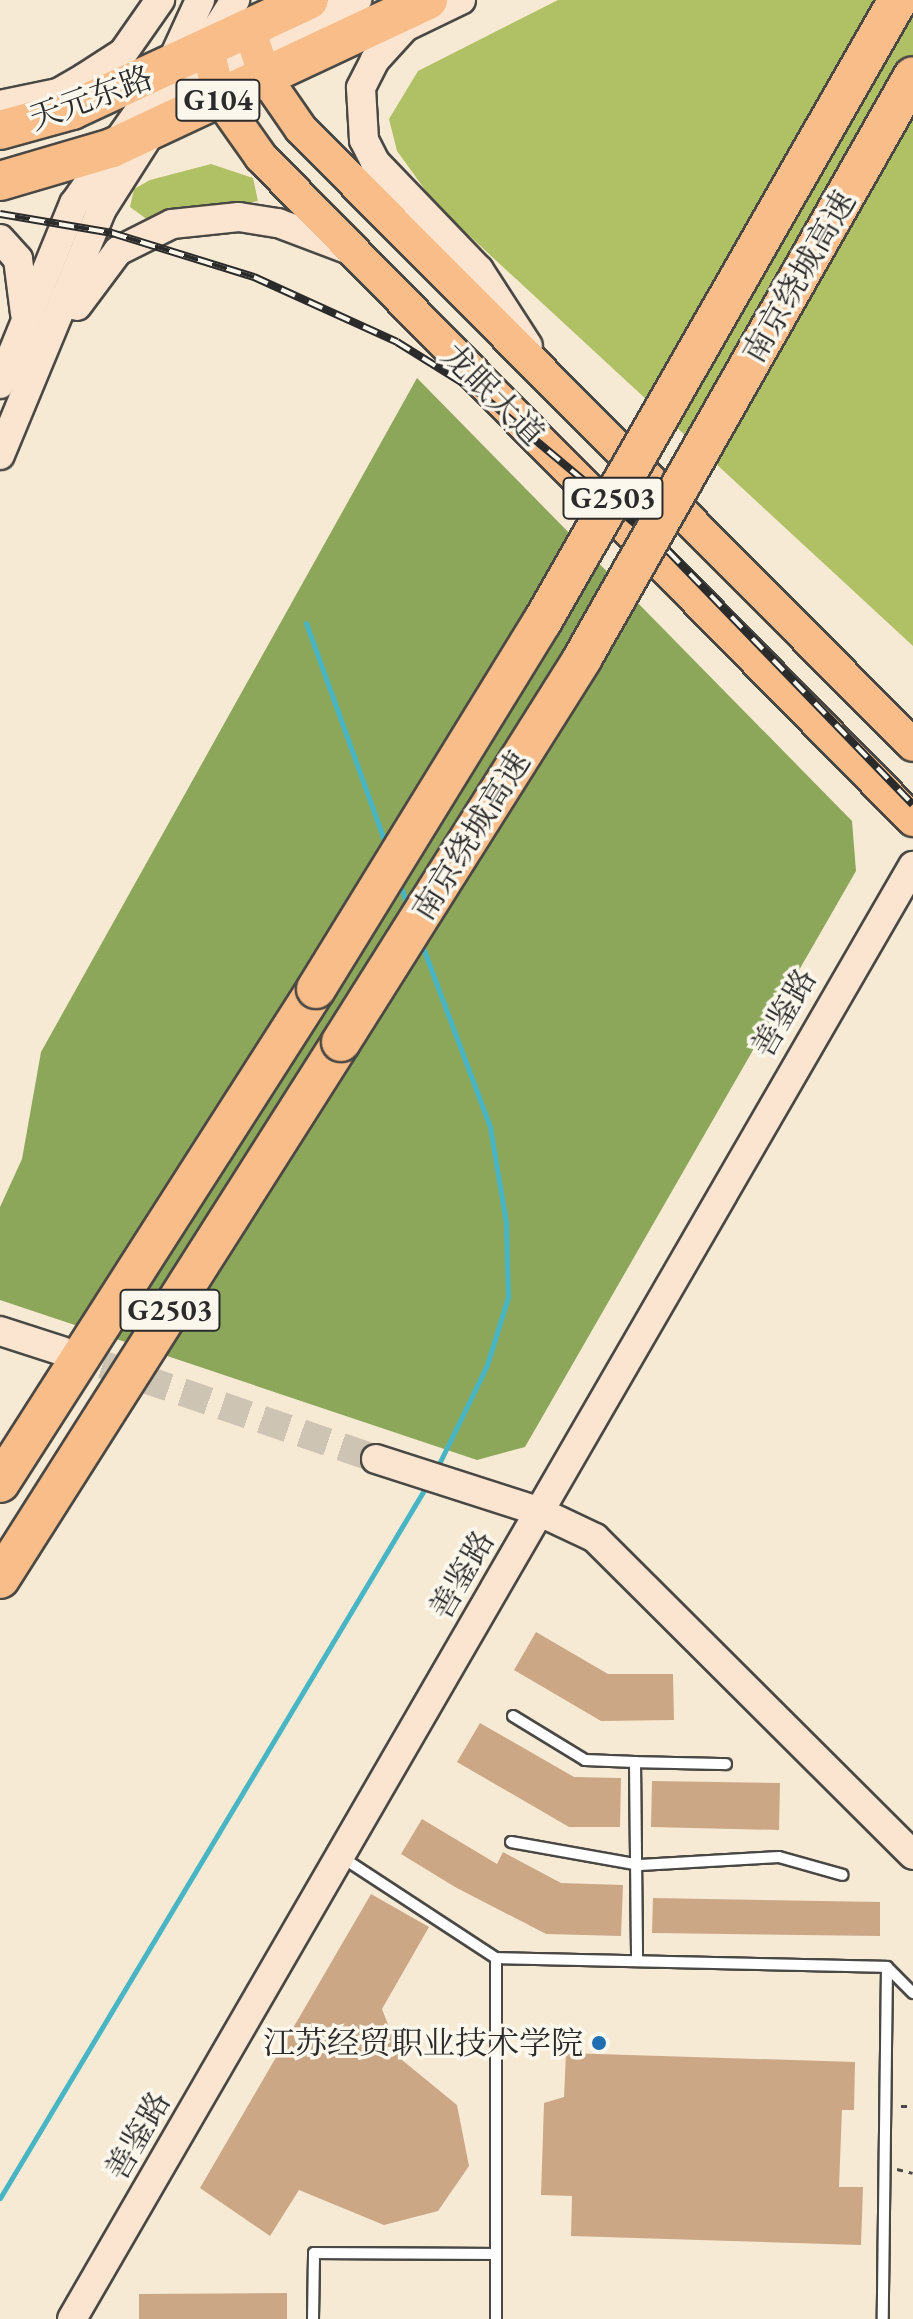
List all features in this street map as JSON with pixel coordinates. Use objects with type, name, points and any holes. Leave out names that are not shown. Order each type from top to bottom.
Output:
[{"type":"highway","name":"天元东路","points":[[0,181],[112,148],[166,101],[207,42],[240,8],[309,0]]},
{"type":"highway","name":"南京绕城高速","points":[[0,1483],[316,989],[542,622],[898,0]]},
{"type":"highway","name":"天元东路","points":[[0,130],[72,110],[220,99],[417,13]]},
{"type":"highway","name":"南京绕城高速","points":[[0,1579],[582,659],[913,76]]},
{"type":"main road","name":"龙眠大道","points":[[240,8],[265,77],[301,129],[913,745]]},
{"type":"main road","name":"龙眠大道","points":[[207,42],[220,99],[261,157],[913,820]]},
{"type":"street","name":"天元东路","points":[[0,105],[58,93],[123,53],[160,0]]},
{"type":"street","points":[[0,455],[102,209],[166,101],[200,0]]},
{"type":"street","points":[[0,384],[74,204],[112,148],[166,101],[357,0]]},
{"type":"street","points":[[461,0],[417,13],[361,88],[364,140],[375,162],[479,270],[548,378]]},
{"type":"street","points":[[14,422],[46,380],[89,283],[143,235],[201,218],[239,217],[278,223],[353,252]]},
{"type":"street","points":[[0,239],[18,259],[25,283],[19,341]]},
{"type":"street","name":"善鉴路","points":[[72,2319],[913,866]]},
{"type":"street","points":[[0,1331],[62,1351]]},
{"type":"street","points":[[376,1459],[538,1511],[595,1538],[913,1855]]},
{"type":"lane","points":[[513,1716],[585,1760],[726,1764]]},
{"type":"lane","points":[[635,1762],[640,1865],[637,1961]]},
{"type":"lane","points":[[511,1842],[640,1865],[779,1857],[843,1875]]},
{"type":"lane","points":[[339,1855],[496,1958],[887,1967],[913,1993]]},
{"type":"lane","points":[[496,1958],[496,2319]]},
{"type":"lane","points":[[883,2319],[887,1967]]},
{"type":"lane","points":[[313,2319],[314,2253],[496,2254]]},
{"type":"green space","points":[[558,0],[913,0],[913,646],[436,205],[397,151],[389,119],[418,71]]},
{"type":"green space","points":[[211,164],[253,178],[258,201],[152,223],[130,207],[134,189],[150,180]]},
{"type":"green space","points":[[417,378],[852,821],[856,871],[525,1447],[477,1460],[0,1300],[0,1207],[22,1159],[41,1052]]},
{"type":"building","points":[[536,1632],[608,1674],[673,1674],[674,1720],[601,1721],[514,1670]]},
{"type":"building","points":[[480,1723],[574,1777],[621,1778],[620,1827],[569,1827],[457,1762]]},
{"type":"building","points":[[652,1781],[780,1783],[779,1830],[651,1827]]},
{"type":"building","points":[[422,1819],[497,1864],[503,1852],[561,1883],[623,1885],[621,1936],[546,1934],[455,1887],[401,1854]]},
{"type":"building","points":[[371,1894],[429,1927],[382,2009],[402,2060],[457,2105],[469,2166],[438,2211],[384,2225],[299,2190],[270,2236],[200,2188]]},
{"type":"building","points":[[653,1898],[880,1902],[880,1936],[652,1933]]},
{"type":"building","points":[[566,2053],[855,2062],[854,2110],[842,2110],[839,2187],[863,2187],[861,2245],[571,2236],[572,2196],[541,2195],[544,2103],[564,2097]]},
{"type":"building","points":[[287,2293],[287,2319],[139,2319],[139,2294]]},
{"type":"waterway","points":[[306,623],[386,845]]},
{"type":"waterway","points":[[399,881],[407,905]]},
{"type":"waterway","points":[[422,945],[490,1127],[506,1223],[508,1297],[487,1365],[436,1470]]},
{"type":"waterway","points":[[0,2198],[427,1485]]},
{"type":"tunnel","points":[[63,1351],[376,1459]]},
{"type":"railway","points":[[0,214],[112,233],[254,277],[397,342],[479,393],[669,552],[913,805]]},
{"type":"place","name":"江苏经贸职业技术学院","points":[[599,2043]]}]
